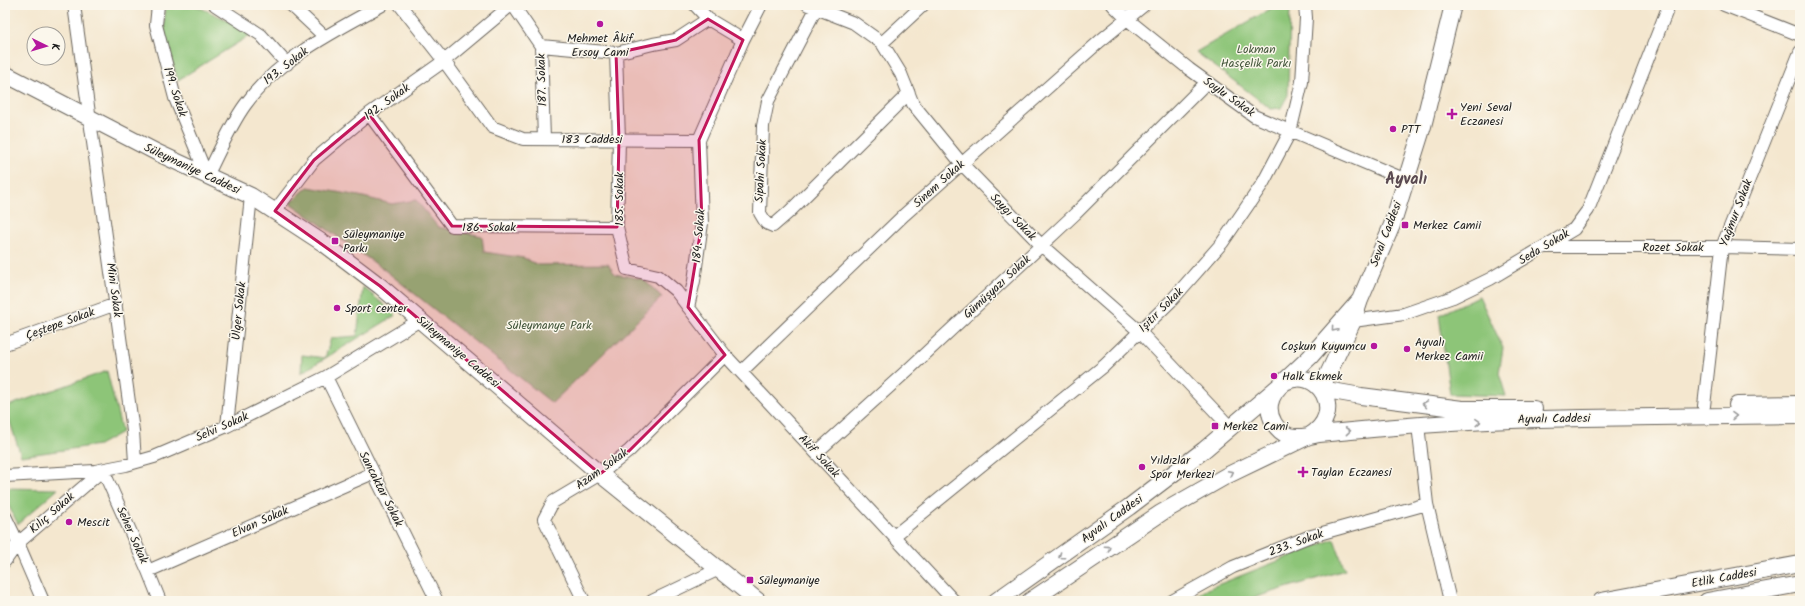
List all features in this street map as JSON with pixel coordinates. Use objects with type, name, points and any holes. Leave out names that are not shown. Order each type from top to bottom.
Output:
[{"type":"main road","name":"Seval Caddesi","points":[[1321,389],[1353,321],[1360,300],[1392,225],[1423,126],[1453,5]]},
{"type":"main road","name":"Süleymaniye Caddesi","points":[[5,74],[158,153],[251,196],[326,245],[380,286],[600,474],[758,601]]},
{"type":"main road","name":"Seval Caddesi","points":[[1279,386],[1310,357],[1360,300]]},
{"type":"main road","name":"Ayvalı Caddesi","points":[[996,601],[1129,507],[1204,450],[1279,386],[1287,381],[1296,379],[1314,383],[1321,389],[1326,397],[1328,406],[1324,424],[1317,431],[1310,436],[1226,476],[1160,513],[1030,601]]},
{"type":"main road","name":"Ayvalı Caddesi","points":[[1279,386],[1273,394],[1270,404],[1270,414],[1274,424],[1281,431],[1290,436],[1300,438],[1418,425],[1528,419],[1800,415]]},
{"type":"main road","name":"Ayvalı Caddesi","points":[[1321,389],[1361,396],[1462,409],[1800,404]]},
{"type":"main road","name":"Etlik Caddesi","points":[[1601,601],[1800,564]]},
{"type":"main road","name":"Etlik Caddesi","points":[[1707,601],[1800,584]]},
{"type":"street","name":"Mini Sokak","points":[[74,5],[133,431],[135,462]]},
{"type":"street","name":"199. Sokak","points":[[158,5],[156,25],[175,98],[207,176]]},
{"type":"street","points":[[215,5],[261,35],[287,64]]},
{"type":"street","points":[[291,5],[326,37]]},
{"type":"street","name":"193. Sokak","points":[[207,176],[244,106],[268,78],[326,37],[382,5]]},
{"type":"street","name":"183 Caddesi","points":[[400,5],[444,61],[492,128],[523,139],[699,140]]},
{"type":"street","name":"192. Sokak","points":[[275,211],[314,160],[369,114],[444,61],[512,5]]},
{"type":"street","name":"187. Sokak","points":[[512,5],[541,46],[544,139]]},
{"type":"street","points":[[695,5],[708,19],[743,40]]},
{"type":"street","points":[[699,140],[743,40],[761,5]]},
{"type":"street","points":[[882,44],[923,5]]},
{"type":"street","name":"Soylu Sokak","points":[[1113,5],[1127,19],[1207,82],[1254,116],[1406,180]]},
{"type":"street","name":"Sinem Sokak","points":[[741,372],[904,215],[1144,5]]},
{"type":"street","name":"Işıtır Sokak","points":[[894,536],[1104,366],[1171,301],[1222,243],[1263,183],[1290,132],[1302,82],[1306,18],[1305,5]]},
{"type":"street","name":"Seda Sokak","points":[[1353,321],[1404,314],[1452,297],[1490,279],[1574,229],[1588,210],[1669,5]]},
{"type":"street","points":[[1724,5],[1800,35]]},
{"type":"street","name":"Saygı Sokak","points":[[814,6],[854,23],[882,44],[901,74],[914,104],[962,164],[1041,245],[1140,332],[1230,428]]},
{"type":"street","name":"Sipahi Sokak","points":[[814,6],[768,101],[764,126],[759,196],[760,213],[766,223],[773,226],[789,212],[909,93]]},
{"type":"street","points":[[541,46],[616,53],[676,40],[708,19]]},
{"type":"street","name":"Yağmur Sokak","points":[[1704,406],[1722,247],[1800,52]]},
{"type":"street","name":"185. Sokak","points":[[616,53],[619,139],[617,227],[627,269],[658,276],[676,291],[688,307]]},
{"type":"street","name":"Gümüşyazı Sokak","points":[[816,452],[1041,245],[1207,82]]},
{"type":"street","name":"186. Sokak","points":[[369,114],[452,226],[617,227]]},
{"type":"street","name":"184. Sokak","points":[[688,307],[694,281],[702,223],[699,140]]},
{"type":"street","name":"Ülger Sokak","points":[[227,426],[251,196]]},
{"type":"street","name":"Rozet Sokak","points":[[1545,247],[1722,247],[1800,249]]},
{"type":"street","name":"Çeştepe Sokak","points":[[5,344],[116,304]]},
{"type":"street","name":"Akif Sokak","points":[[688,307],[725,355],[954,601]]},
{"type":"street","name":"Selvi Sokak","points":[[5,476],[66,474],[103,470],[154,457],[227,426],[326,378],[420,320]]},
{"type":"street","name":"Azam Sokak","points":[[584,601],[544,519],[554,502],[600,474],[629,451],[725,355]]},
{"type":"street","name":"Sancaktar Sokak","points":[[326,378],[437,601]]},
{"type":"street","points":[[1418,425],[1427,504],[1450,601]]},
{"type":"street","name":"Kılıç Sokak","points":[[5,561],[18,543],[103,470]]},
{"type":"street","name":"Seher Sokak","points":[[103,470],[160,601]]},
{"type":"street","name":"Elvan Sokak","points":[[148,571],[373,473]]},
{"type":"street","name":"233. Sokak","points":[[1172,601],[1233,567],[1308,537],[1427,504]]},
{"type":"street","points":[[5,516],[43,601]]},
{"type":"street","points":[[652,601],[718,569]]},
{"type":"highlighted area","points":[[708,19],[743,40],[699,140],[702,223],[688,307],[725,355],[629,451],[600,474],[380,286],[275,211],[314,160],[369,114],[452,226],[617,227],[619,139],[616,53],[676,40]]},
{"type":"green space","points":[[170,5],[194,5],[234,23],[252,34],[178,80],[169,53],[164,27],[166,8]]},
{"type":"green space","name":"Lokman Hasçelik Parkı","points":[[1277,5],[1290,5],[1288,95],[1281,108],[1271,109],[1196,52]]},
{"type":"green space","name":"Süleymanye Park","points":[[308,187],[359,196],[392,204],[416,200],[438,227],[482,236],[484,252],[524,258],[538,265],[608,264],[615,274],[643,279],[662,297],[552,403],[386,271],[290,203]]},
{"type":"green space","points":[[363,287],[396,315],[301,373],[302,355],[325,358],[331,338],[357,336]]},
{"type":"green space","points":[[1479,296],[1503,348],[1499,373],[1506,396],[1450,394],[1439,315]]},
{"type":"green space","points":[[107,371],[122,432],[99,445],[21,456],[5,407]]},
{"type":"green space","points":[[5,488],[58,489],[18,524],[5,499]]},
{"type":"green space","points":[[1334,539],[1345,570],[1243,601],[1187,601],[1207,589]]},
{"type":"place","name":"Mehmet Âkif Ersoy Cami","points":[[600,24]]},
{"type":"place","name":"Yeni Seval Eczanesi","points":[[1452,114]]},
{"type":"place","name":"PTT","points":[[1393,129]]},
{"type":"place","name":"Merkez Camii","points":[[1405,225]]},
{"type":"place","name":"Süleymaniye Parkı","points":[[335,241]]},
{"type":"place","name":"Sport center","points":[[337,308]]},
{"type":"place","name":"Coşkun Kuyumcu","points":[[1374,346]]},
{"type":"place","name":"Ayvalı Merkez Camii","points":[[1407,349]]},
{"type":"place","name":"Halk Ekmek","points":[[1274,376]]},
{"type":"place","name":"Merkez Cami","points":[[1215,426]]},
{"type":"place","name":"Yıldızlar Spor Merkezi","points":[[1142,467]]},
{"type":"place","name":"Taylan Eczanesi","points":[[1303,472]]},
{"type":"place","name":"Mescit","points":[[69,522]]},
{"type":"place","name":"Süleymaniye","points":[[750,580]]},
{"type":"district","name":"Ayvalı","points":[[1406,179]]}]
